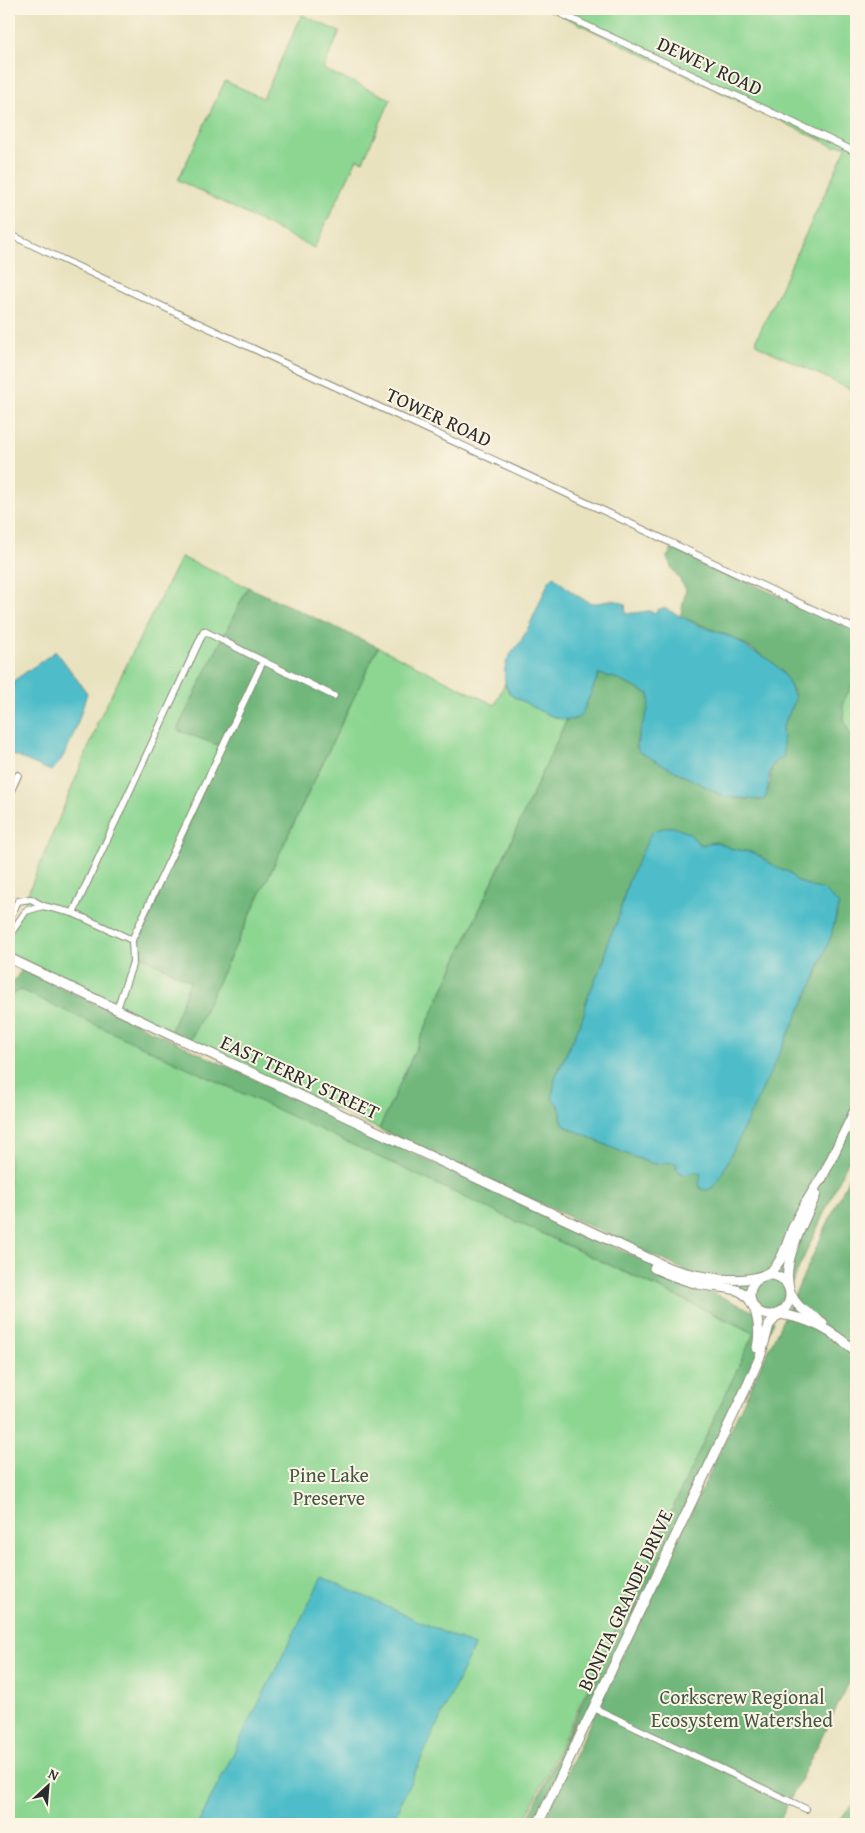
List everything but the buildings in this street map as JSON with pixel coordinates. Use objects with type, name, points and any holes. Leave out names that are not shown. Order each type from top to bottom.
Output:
[{"type":"street","name":"DEWEY ROAD","points":[[551,9],[856,152]]},
{"type":"street","name":"TOWER ROAD","points":[[9,234],[713,564],[856,629]]},
{"type":"street","points":[[73,913],[204,631],[334,696]]},
{"type":"street","points":[[116,1010],[133,962],[132,940],[263,661]]},
{"type":"street","points":[[9,795],[18,775]]},
{"type":"street","points":[[9,920],[18,901],[28,899],[43,906],[73,913],[132,940]]},
{"type":"street","points":[[28,899],[32,910]]},
{"type":"street","points":[[9,932],[13,930],[26,912],[43,906]]},
{"type":"street","name":"EAST TERRY STREET","points":[[9,958],[116,1010],[669,1268],[686,1274],[734,1280],[762,1276]]},
{"type":"street","points":[[778,1314],[788,1305],[790,1293],[788,1274],[791,1252],[798,1232],[809,1212],[823,1175],[856,1108]]},
{"type":"street","points":[[823,1175],[800,1212],[775,1267],[755,1281],[751,1288],[750,1297],[752,1305],[762,1314],[770,1316],[778,1314],[805,1319],[841,1339],[856,1351]]},
{"type":"street","name":"EAST TERRY STREET","points":[[578,1226],[640,1262],[670,1276],[700,1284],[736,1290],[742,1293],[752,1305]]},
{"type":"street","points":[[762,1276],[779,1276],[785,1282],[800,1307],[835,1331],[841,1339]]},
{"type":"street","name":"BONITA GRANDE DRIVE","points":[[746,1388],[747,1374],[755,1357],[759,1339],[757,1316],[752,1305]]},
{"type":"street","name":"BONITA GRANDE DRIVE","points":[[538,1824],[746,1388],[761,1354],[769,1325],[778,1314]]},
{"type":"street","points":[[594,1708],[806,1809]]},
{"type":"green space","points":[[548,9],[791,9],[802,14],[834,14],[838,9],[856,9],[856,392],[757,345],[757,338],[847,146],[837,145],[835,147]]},
{"type":"green space","points":[[302,15],[340,32],[323,69],[391,99],[363,161],[357,159],[314,248],[178,180],[225,81],[263,98]]},
{"type":"green space","points":[[673,548],[856,631],[856,678],[843,702],[844,720],[856,749],[856,1144],[778,1313],[379,1129],[567,719],[573,720],[582,714],[599,674],[615,678],[649,694],[649,708],[636,747],[677,772],[725,797],[760,800],[768,790],[771,770],[779,760],[782,728],[794,703],[794,692],[780,669],[771,661],[734,638],[679,616],[686,589],[671,567],[667,557]],"holes":[[[668,827],[684,831],[700,845],[716,842],[733,849],[755,853],[781,870],[788,871],[796,880],[817,888],[837,915],[813,983],[716,1183],[701,1179],[702,1173],[680,1173],[677,1164],[651,1163],[569,1128],[561,1119],[560,1108],[552,1099],[557,1073],[586,1011],[586,1001],[605,958],[607,943],[617,922],[628,882],[657,830]]]},
{"type":"green space","points":[[181,557],[248,587],[177,730],[221,746],[135,952],[190,981],[171,1031],[9,953],[9,939],[97,727],[96,725]]},
{"type":"green space","points":[[248,587],[378,647],[190,1041],[171,1031],[190,981],[135,952],[221,746],[177,730]]},
{"type":"green space","points":[[378,647],[495,705],[505,683],[508,692],[512,696],[556,718],[567,719],[379,1129],[190,1041]]},
{"type":"green space","points":[[856,678],[856,749],[844,720],[843,702]]},
{"type":"green space","points":[[22,969],[304,1103],[774,1321],[534,1824],[526,1824],[753,1332],[21,990],[9,996],[9,982],[15,980]]},
{"type":"green space","name":"Pine Lake Preserve","points":[[9,983],[756,1334],[523,1824],[9,1824]]},
{"type":"green space","name":"Corkscrew Regional Ecosystem Watershed","points":[[856,1162],[856,1483],[851,1500],[856,1511],[856,1669],[778,1824],[542,1824],[790,1305]]},
{"type":"green space","points":[[856,1803],[856,1824],[837,1824],[847,1810]]},
{"type":"water","points":[[791,9],[838,9],[828,15],[815,16]]},
{"type":"water","points":[[554,576],[573,592],[590,602],[599,603],[612,600],[625,604],[626,614],[649,611],[654,613],[664,608],[698,625],[734,638],[752,651],[767,658],[780,669],[789,683],[795,698],[782,728],[784,756],[774,763],[772,767],[765,799],[725,797],[639,752],[637,746],[638,739],[648,709],[649,694],[615,678],[599,674],[582,714],[576,719],[558,718],[537,710],[512,696],[507,689],[505,681],[506,663],[525,634],[549,581]]},
{"type":"water","points":[[56,651],[87,693],[68,746],[57,765],[51,771],[9,753],[9,684]]},
{"type":"water","points":[[668,827],[689,833],[700,845],[716,842],[733,849],[755,853],[781,870],[788,871],[796,880],[811,887],[822,889],[839,904],[831,936],[813,983],[720,1178],[712,1188],[707,1190],[701,1189],[699,1184],[701,1173],[685,1175],[676,1169],[677,1164],[651,1163],[569,1128],[561,1119],[560,1108],[552,1099],[555,1078],[581,1022],[586,1001],[605,958],[607,943],[617,922],[628,882],[652,831]]},
{"type":"water","points":[[322,1577],[474,1646],[391,1824],[198,1824]]}]
